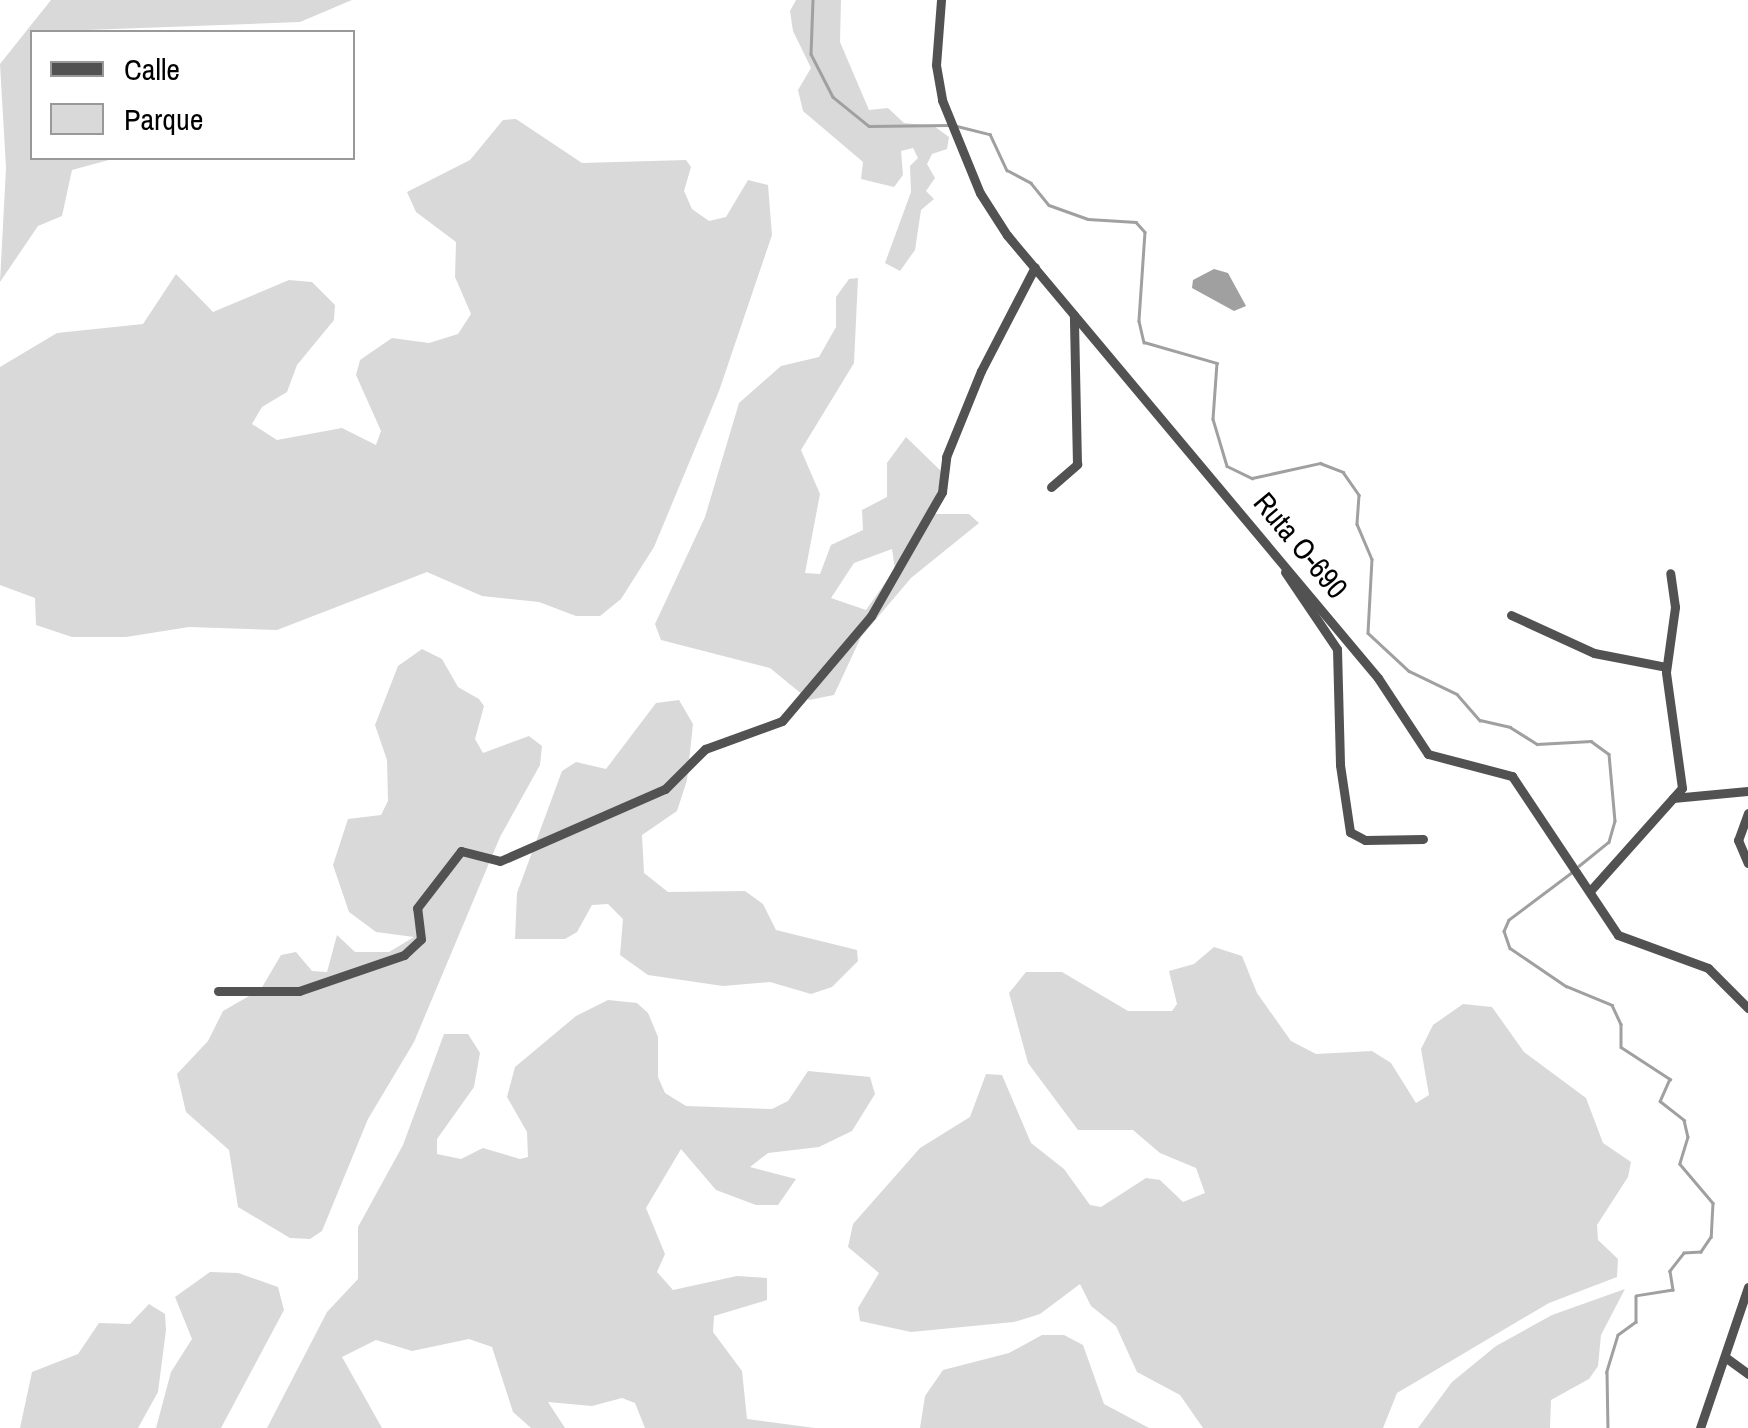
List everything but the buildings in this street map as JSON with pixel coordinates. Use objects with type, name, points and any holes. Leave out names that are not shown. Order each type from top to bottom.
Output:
[{"type":"street","name":"Ruta O-690","points":[[940,0],[936,66],[948,116],[980,193],[1035,267],[1408,717],[1428,754],[1512,776],[1624,941],[1708,968],[1748,1008]]},
{"type":"street","points":[[218,991],[299,991],[404,955],[421,939],[418,908],[455,855],[466,851],[500,861],[665,789],[704,749],[782,720],[870,616],[942,492],[946,457],[981,371],[1035,267]]},
{"type":"street","points":[[1051,487],[1076,464],[1074,315]]},
{"type":"street","points":[[1281,560],[1336,648],[1340,765],[1350,832],[1365,840],[1423,839]]},
{"type":"street","points":[[1590,890],[1673,798],[1682,782],[1666,667],[1675,607],[1670,573]]},
{"type":"street","points":[[1510,616],[1594,653],[1666,667]]},
{"type":"street","points":[[1673,798],[1748,791]]},
{"type":"street","points":[[1748,812],[1738,840],[1748,864]]},
{"type":"street","points":[[1700,1428],[1748,1288]]},
{"type":"street","points":[[1725,1357],[1748,1374]]},
{"type":"green space","points":[[51,0],[352,0],[300,22],[30,30],[30,160],[109,160],[72,170],[62,216],[38,226],[0,282],[6,168],[0,64]]},
{"type":"green space","points":[[796,0],[841,0],[840,42],[869,110],[888,108],[904,123],[934,126],[949,137],[947,149],[932,154],[927,164],[935,178],[926,191],[934,199],[921,210],[915,250],[900,271],[885,263],[911,192],[910,166],[918,158],[913,148],[901,151],[903,175],[894,187],[861,179],[863,162],[803,111],[798,90],[811,68],[793,31],[790,11]]},
{"type":"green space","points":[[516,119],[582,163],[686,160],[691,167],[684,191],[692,209],[709,221],[726,217],[748,180],[768,185],[772,235],[719,391],[654,547],[621,599],[600,616],[576,616],[539,602],[482,596],[427,572],[277,630],[189,627],[126,637],[72,637],[36,625],[35,598],[0,585],[0,367],[57,333],[143,324],[176,274],[213,312],[289,280],[312,282],[335,305],[334,320],[297,365],[287,392],[262,407],[252,424],[277,440],[342,428],[376,445],[381,431],[356,375],[360,360],[392,338],[429,343],[458,334],[471,314],[455,277],[456,242],[416,212],[407,192],[470,160],[503,120]]},
{"type":"green space","points":[[858,278],[854,363],[801,450],[820,494],[805,573],[820,574],[831,545],[863,530],[862,510],[887,497],[887,463],[906,437],[944,474],[932,506],[936,514],[969,514],[979,523],[911,578],[861,637],[834,695],[809,700],[770,668],[661,640],[655,624],[705,517],[739,403],[781,366],[819,357],[836,327],[836,297],[849,279]],"holes":[[[892,549],[895,569],[866,610],[831,598],[854,563]]]},
{"type":"green space","points":[[422,649],[442,659],[458,687],[484,706],[475,739],[483,753],[529,736],[542,746],[540,765],[500,837],[414,1042],[368,1119],[322,1231],[310,1239],[290,1238],[238,1207],[229,1150],[186,1112],[177,1074],[208,1041],[223,1011],[261,989],[281,955],[296,952],[312,971],[327,972],[337,935],[355,952],[389,952],[414,937],[376,932],[349,912],[333,865],[348,819],[381,815],[388,801],[387,760],[375,725],[398,666]]},
{"type":"green space","points":[[679,700],[693,724],[687,780],[677,811],[642,835],[644,873],[668,892],[745,891],[763,904],[776,930],[857,950],[858,961],[832,987],[811,994],[770,982],[723,986],[648,975],[620,955],[623,919],[608,904],[592,905],[577,932],[565,939],[515,939],[517,893],[562,771],[576,762],[606,769],[656,703]]},
{"type":"green space","points":[[1214,947],[1242,956],[1257,993],[1291,1041],[1316,1054],[1372,1051],[1391,1063],[1416,1103],[1429,1095],[1421,1049],[1433,1025],[1463,1004],[1492,1007],[1524,1052],[1586,1098],[1603,1143],[1631,1162],[1628,1177],[1597,1225],[1598,1240],[1618,1259],[1617,1277],[1549,1303],[1397,1393],[1383,1428],[1203,1428],[1180,1395],[1137,1372],[1116,1326],[1091,1306],[1080,1284],[1040,1314],[1014,1322],[911,1332],[860,1321],[858,1308],[879,1273],[848,1247],[853,1224],[920,1148],[970,1117],[986,1074],[1002,1075],[1031,1143],[1064,1169],[1090,1205],[1101,1207],[1146,1178],[1160,1180],[1183,1202],[1205,1193],[1196,1168],[1160,1153],[1133,1130],[1078,1130],[1028,1063],[1009,993],[1026,972],[1062,972],[1128,1011],[1172,1011],[1177,1004],[1169,971],[1194,964]]},
{"type":"green space","points":[[608,1000],[637,1003],[648,1013],[658,1037],[658,1077],[665,1093],[686,1106],[772,1109],[788,1101],[808,1071],[870,1077],[875,1094],[852,1131],[819,1147],[768,1153],[750,1167],[796,1179],[778,1205],[756,1205],[716,1190],[681,1149],[646,1208],[665,1254],[657,1272],[673,1290],[737,1276],[767,1278],[767,1300],[714,1316],[713,1332],[742,1371],[747,1419],[815,1428],[645,1428],[635,1403],[622,1398],[592,1406],[548,1402],[565,1428],[531,1428],[513,1412],[492,1347],[469,1339],[412,1351],[376,1340],[342,1357],[382,1428],[267,1428],[327,1312],[358,1279],[358,1227],[403,1145],[444,1034],[468,1034],[480,1053],[474,1087],[437,1139],[437,1154],[461,1159],[483,1148],[520,1159],[528,1157],[527,1132],[507,1097],[515,1067],[576,1016]]},
{"type":"green space","points":[[210,1272],[238,1273],[278,1287],[284,1310],[221,1428],[156,1428],[171,1372],[192,1339],[175,1297]]},
{"type":"green space","points":[[1625,1289],[1601,1335],[1598,1366],[1589,1379],[1551,1400],[1550,1428],[1418,1428],[1452,1382],[1496,1346],[1552,1315]]},
{"type":"green space","points":[[149,1304],[165,1314],[166,1330],[158,1392],[138,1428],[20,1428],[32,1372],[78,1354],[99,1323],[130,1324]]},
{"type":"green space","points":[[1042,1335],[1064,1335],[1083,1345],[1104,1404],[1149,1428],[920,1428],[925,1396],[943,1370],[1009,1353]]},
{"type":"shaded area","points":[[1214,269],[1228,273],[1246,306],[1234,311],[1192,288],[1193,280]]},
{"type":"waterway","points":[[813,0],[811,54],[833,97],[869,126],[949,125]]},
{"type":"waterway","points":[[957,126],[990,134],[1007,170],[1031,183],[1049,205],[1088,219],[1136,222],[1145,232],[1139,321],[1144,342],[1217,363],[1213,419],[1227,466],[1252,478],[1320,463],[1343,472],[1359,495],[1357,524],[1372,559],[1368,633],[1409,671],[1457,694],[1480,720],[1510,727],[1537,744],[1591,741],[1609,754],[1615,821],[1609,842],[1579,866]]},
{"type":"waterway","points":[[1573,872],[1509,920],[1504,931],[1510,948],[1566,986],[1612,1005],[1621,1024],[1621,1047],[1670,1079],[1660,1101],[1684,1120],[1688,1137],[1680,1164],[1713,1203],[1711,1237],[1701,1252],[1684,1253],[1670,1271],[1673,1290],[1636,1296],[1636,1322],[1618,1335],[1607,1372],[1608,1428]]}]
